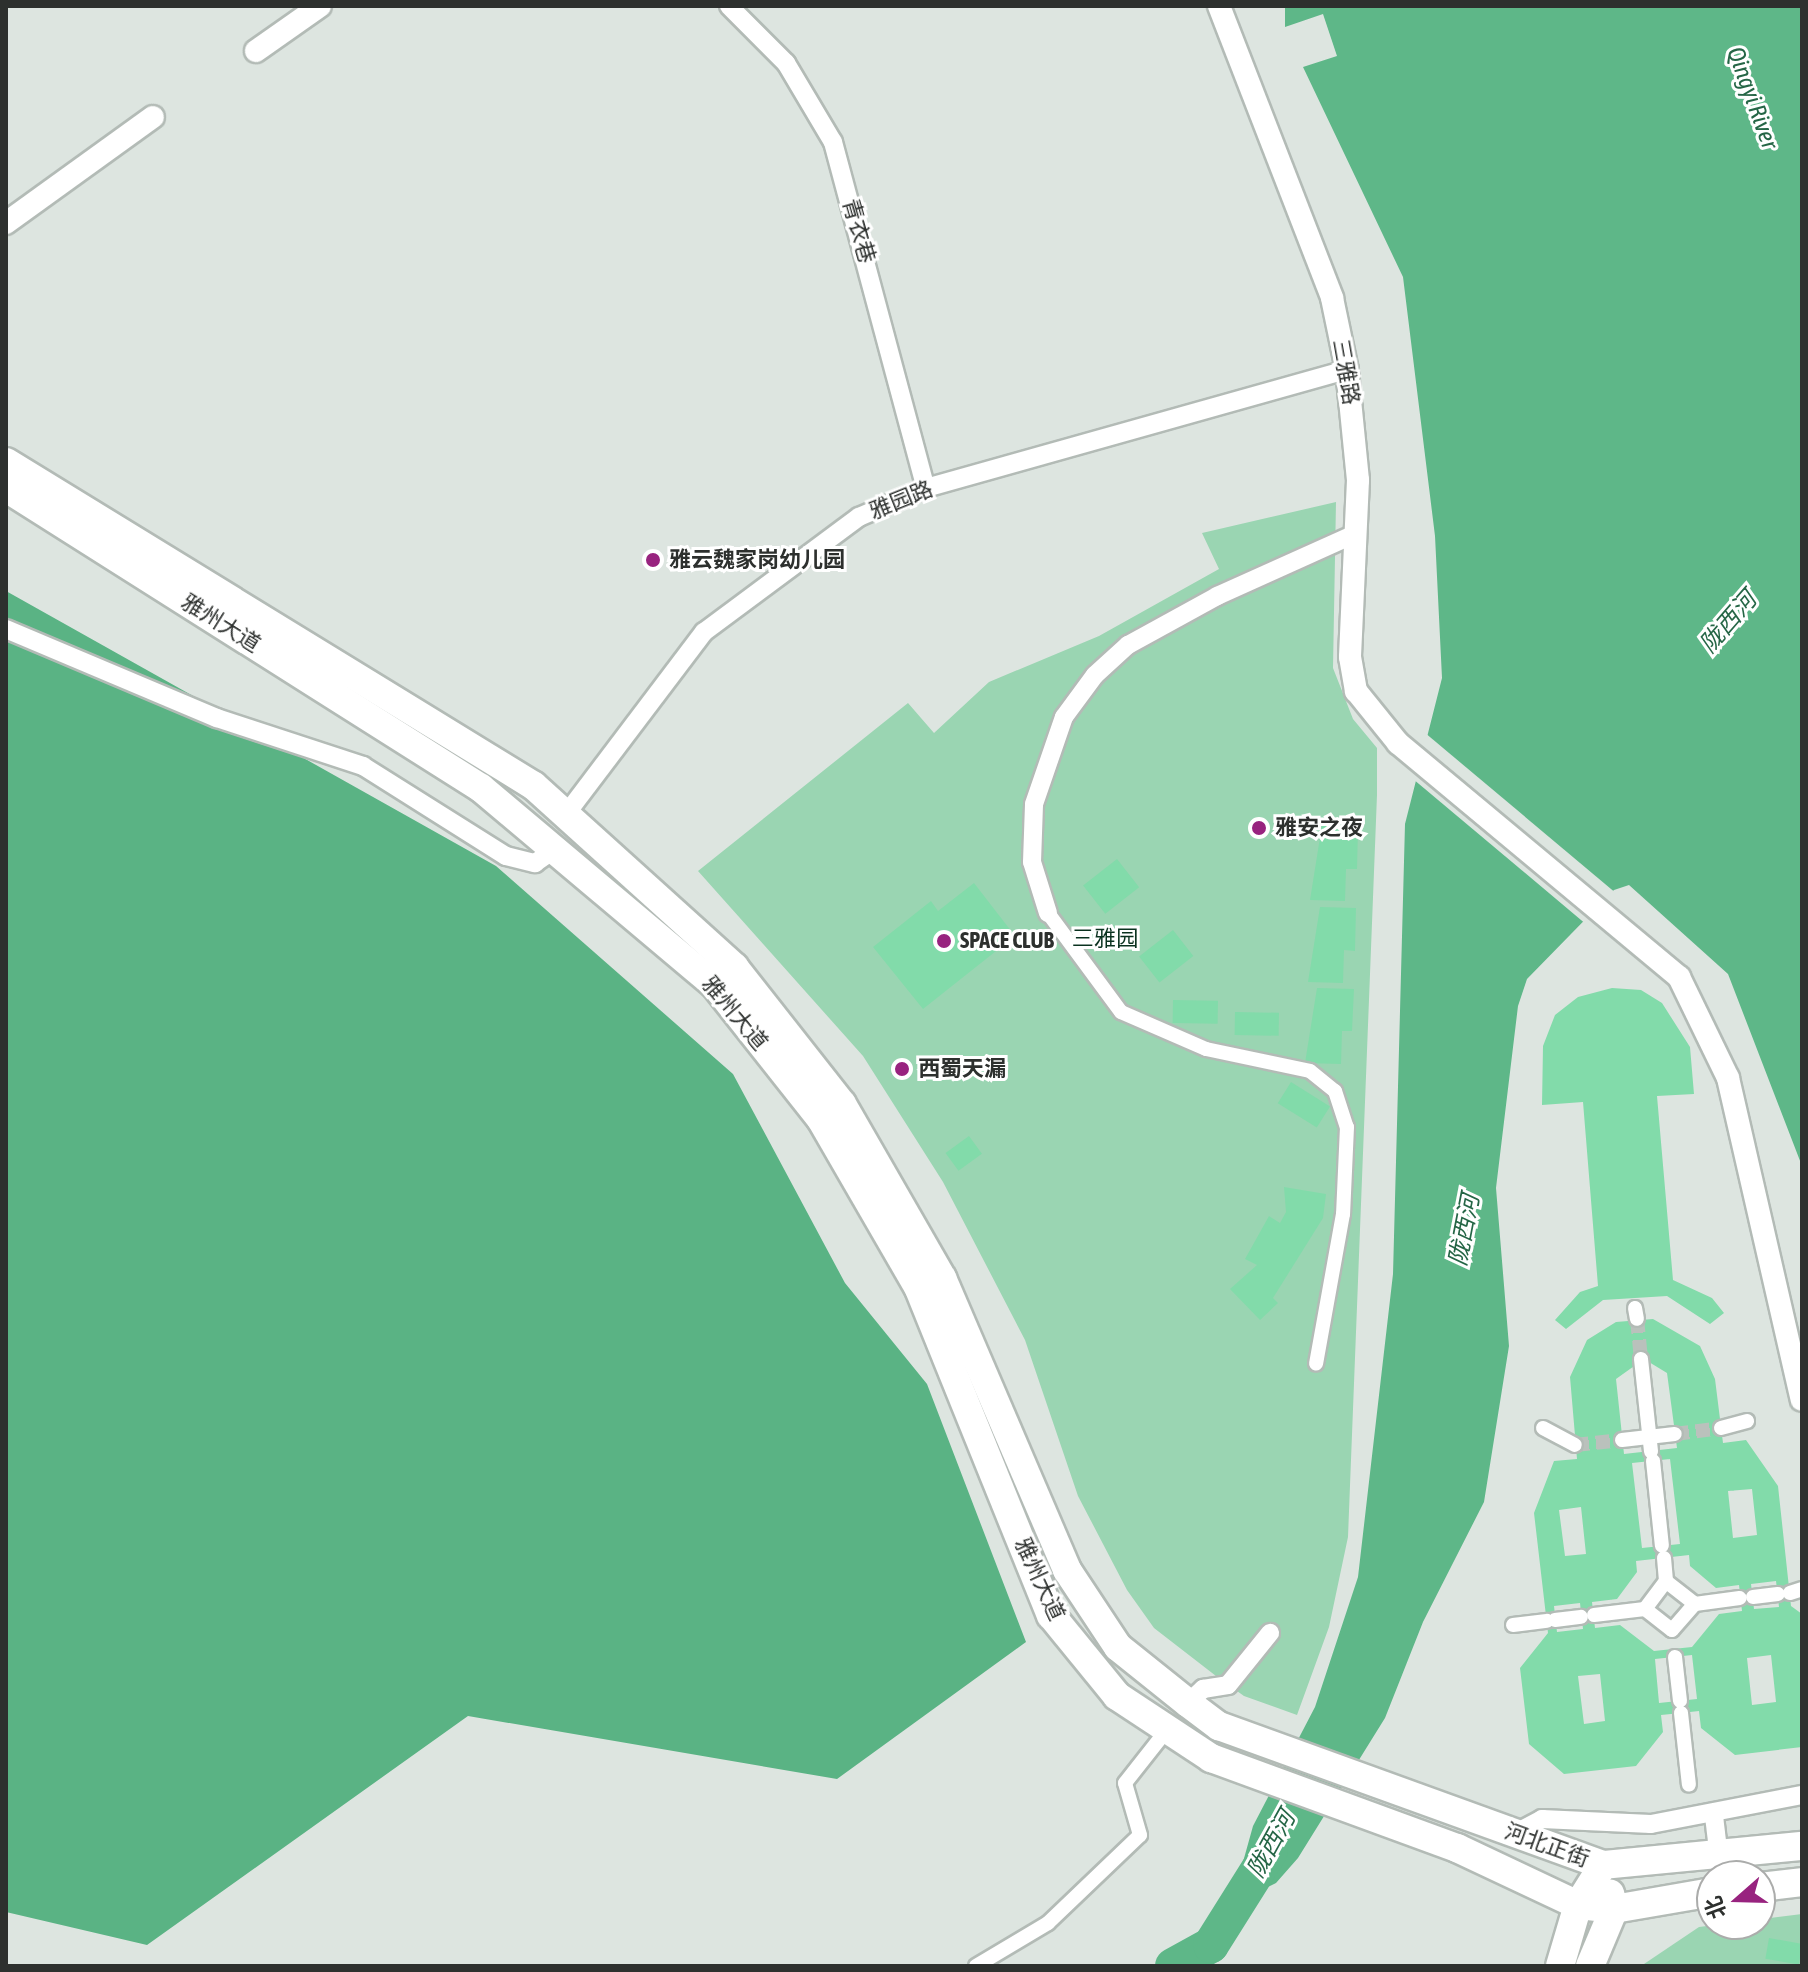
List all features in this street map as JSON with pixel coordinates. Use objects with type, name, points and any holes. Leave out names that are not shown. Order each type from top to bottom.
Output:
[{"type":"main road","name":"雅州大道","points":[[6,462],[567,813],[734,967],[842,1104],[942,1278],[1067,1570],[1118,1647],[1219,1726]]},
{"type":"main road","name":"雅州大道","points":[[6,488],[481,788],[558,847],[715,985],[821,1119],[919,1289],[1051,1615],[1117,1696],[1211,1758]]},
{"type":"main road","name":"河北正街","points":[[1219,1726],[1603,1865],[1719,1858],[1802,1846]]},
{"type":"main road","name":"河北正街","points":[[1211,1758],[1427,1839],[1578,1905],[1614,1909],[1696,1895]]},
{"type":"main road","points":[[1560,1966],[1578,1905],[1603,1865]]},
{"type":"main road","points":[[1590,1966],[1614,1909],[1603,1865]]},
{"type":"main road","points":[[1776,1885],[1802,1882]]},
{"type":"street","points":[[256,51],[320,6]]},
{"type":"street","name":"青衣巷","points":[[729,6],[786,63],[833,142],[926,488]]},
{"type":"street","name":"三雅路","points":[[1219,6],[1332,298],[1347,370],[1355,534],[1350,657],[1356,691],[1398,743],[1679,977],[1706,1021],[1728,1078],[1802,1400]]},
{"type":"street","points":[[6,223],[153,117]]},
{"type":"street","name":"雅园路","points":[[567,813],[704,632],[859,517],[926,488],[1347,370]]},
{"type":"street","points":[[1316,1364],[1343,1214],[1347,1127],[1335,1091],[1310,1071],[1206,1049],[1121,1012],[1048,913],[1032,862],[1034,804],[1064,717],[1095,675],[1128,645],[1217,596],[1355,534]]},
{"type":"street","points":[[6,629],[217,718],[363,766],[506,856],[535,863],[558,847]]},
{"type":"street","points":[[1641,1359],[1666,1581],[1645,1609]]},
{"type":"street","points":[[1721,1428],[1747,1421]]},
{"type":"street","points":[[1543,1428],[1575,1445]]},
{"type":"street","points":[[1622,1440],[1651,1449],[1675,1434]]},
{"type":"street","points":[[1666,1581],[1695,1604]]},
{"type":"street","points":[[1689,1785],[1672,1630],[1695,1604],[1790,1592]]},
{"type":"street","points":[[1513,1625],[1645,1609],[1672,1630]]},
{"type":"street","points":[[1188,1703],[1203,1689],[1228,1685],[1270,1633]]},
{"type":"street","points":[[976,1966],[1048,1923],[1140,1835],[1125,1783],[1166,1731]]},
{"type":"street","points":[[1516,1833],[1542,1819],[1651,1824],[1714,1816],[1802,1795]]},
{"type":"street","points":[[1714,1816],[1719,1858]]},
{"type":"green space","name":"三雅园","points":[[1336,502],[1333,668],[1353,719],[1377,748],[1377,795],[1348,1537],[1329,1627],[1297,1715],[1244,1696],[1216,1676],[1154,1628],[1127,1590],[1078,1496],[1025,1340],[943,1182],[863,1056],[698,871],[908,703],[934,733],[989,682],[1099,636],[1219,569],[1202,533]]},
{"type":"green space","points":[[1802,1914],[1802,1966],[1641,1966],[1696,1929],[1696,1940],[1776,1940],[1776,1917]]},
{"type":"shaded area","points":[[6,591],[496,866],[733,1074],[845,1283],[927,1384],[1026,1642],[837,1779],[468,1716],[147,1945],[6,1912]]},
{"type":"water","name":"Qingyi River","points":[[1285,6],[1802,6],[1802,1166],[1728,974],[1629,885],[1614,890],[1527,979],[1518,1006],[1496,1188],[1509,1346],[1484,1502],[1423,1622],[1385,1718],[1298,1858],[1276,1883],[1245,1898],[1243,1862],[1253,1826],[1315,1707],[1358,1577],[1393,1274],[1405,824],[1442,678],[1435,536],[1403,277],[1303,67],[1337,56],[1323,14],[1285,27]]},
{"type":"pier","points":[[1424,732],[1616,893],[1588,926],[1396,765]]},
{"type":"building","points":[[1322,825],[1358,827],[1357,869],[1346,869],[1345,901],[1310,900]]},
{"type":"building","points":[[1117,859],[1139,887],[1105,914],[1083,885]]},
{"type":"building","name":"SPACE CLUB","points":[[974,883],[1015,936],[923,1009],[873,947],[931,901],[938,911]]},
{"type":"building","points":[[1320,907],[1356,908],[1355,951],[1344,950],[1343,983],[1308,982]]},
{"type":"building","points":[[1173,930],[1193,956],[1159,982],[1139,956]]},
{"type":"building","points":[[1317,988],[1354,989],[1352,1031],[1342,1031],[1341,1064],[1305,1063]]},
{"type":"building","points":[[1612,988],[1641,990],[1662,1003],[1690,1047],[1694,1094],[1657,1096],[1673,1280],[1712,1298],[1724,1313],[1710,1324],[1667,1296],[1603,1300],[1566,1329],[1555,1320],[1580,1292],[1598,1286],[1583,1102],[1542,1105],[1543,1046],[1555,1015],[1578,997]]},
{"type":"building","points":[[1173,1000],[1218,1001],[1218,1024],[1173,1023]]},
{"type":"building","points":[[1235,1012],[1279,1013],[1279,1036],[1235,1035]]},
{"type":"building","points":[[1291,1082],[1330,1106],[1317,1128],[1278,1103]]},
{"type":"building","points":[[969,1136],[982,1154],[958,1171],[946,1153]]},
{"type":"building","points":[[1284,1187],[1326,1194],[1323,1218],[1273,1298],[1278,1303],[1260,1320],[1230,1289],[1257,1265],[1245,1259],[1269,1216],[1280,1223],[1286,1212]]},
{"type":"building","points":[[1653,1319],[1700,1346],[1715,1379],[1723,1443],[1746,1440],[1778,1486],[1791,1606],[1802,1614],[1802,1747],[1735,1755],[1701,1728],[1699,1711],[1661,1715],[1663,1732],[1636,1766],[1564,1774],[1529,1744],[1520,1668],[1548,1633],[1534,1513],[1554,1461],[1577,1459],[1570,1377],[1587,1340],[1616,1322]],"holes":[[[1644,1359],[1667,1373],[1677,1448],[1624,1454],[1616,1379]],[[1670,1459],[1680,1544],[1642,1548],[1632,1463]],[[1752,1489],[1757,1535],[1733,1538],[1728,1491]],[[1581,1507],[1586,1554],[1565,1556],[1559,1510]],[[1689,1555],[1690,1566],[1716,1588],[1739,1585],[1742,1611],[1719,1614],[1692,1647],[1654,1651],[1620,1625],[1595,1628],[1592,1602],[1617,1599],[1637,1572],[1636,1561]],[[1776,1581],[1779,1607],[1754,1609],[1751,1584]],[[1580,1603],[1583,1629],[1557,1632],[1554,1606]],[[1692,1655],[1697,1699],[1659,1703],[1655,1659]],[[1771,1655],[1776,1702],[1752,1705],[1747,1658]],[[1600,1674],[1605,1721],[1584,1724],[1578,1676]]]},
{"type":"building","points":[[1769,1940],[1802,1944],[1799,1965],[1765,1959]]},
{"type":"waterway","name":"陇西河","points":[[1173,1966],[1211,1945],[1270,1851]]},
{"type":"tunnel","points":[[1637,1319],[1641,1359]]},
{"type":"tunnel","points":[[1675,1434],[1721,1428]]},
{"type":"tunnel","points":[[1575,1445],[1622,1440]]},
{"type":"place","name":"雅云魏家岗幼儿园","points":[[653,560]]},
{"type":"place","name":"雅安之夜","points":[[1259,828]]},
{"type":"place","name":"SPACE CLUB","points":[[944,941]]},
{"type":"place","name":"西蜀天漏","points":[[902,1069]]}]
